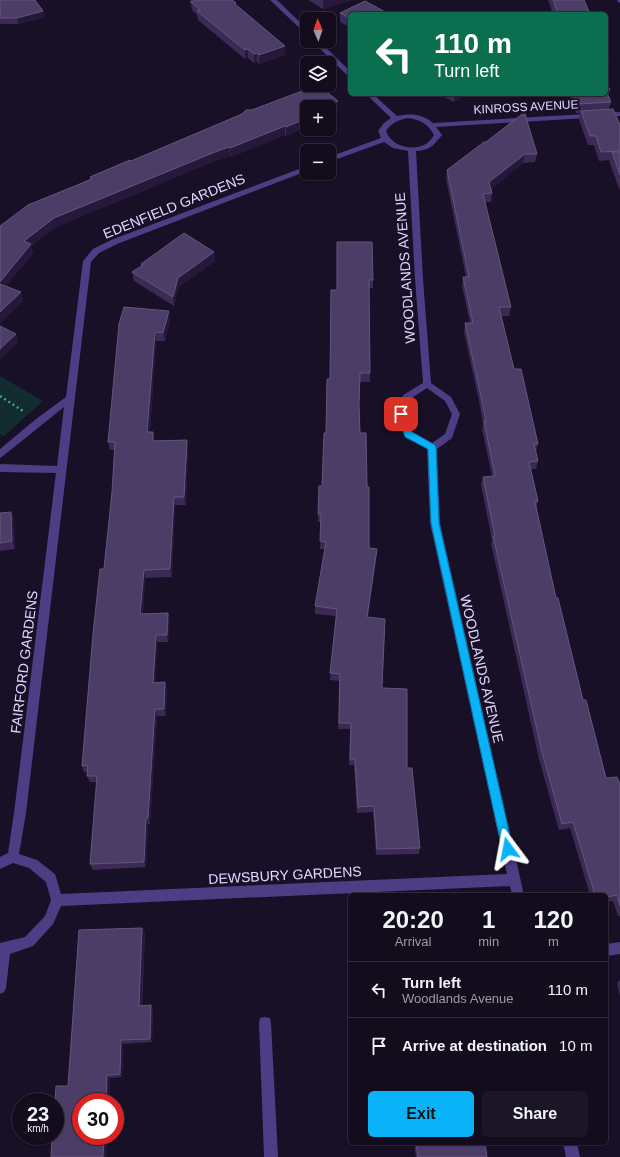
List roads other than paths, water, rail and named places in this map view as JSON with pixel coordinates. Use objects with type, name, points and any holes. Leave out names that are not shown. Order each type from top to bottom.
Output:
[{"type":"street","points":[[273,0],[300,26]]},
{"type":"street","points":[[322,48],[348,73]]},
{"type":"street","points":[[371,96],[395,118]]},
{"type":"street","name":"KINROSS AVENUE","points":[[433,125],[620,114]]},
{"type":"street","points":[[408,116],[422,118],[433,125],[438,135],[432,144],[424,148],[412,150],[393,145],[385,139],[382,131],[386,124],[395,118],[408,116]]},
{"type":"street","points":[[336,157],[385,139]]},
{"type":"street","name":"WOODLANDS AVENUE","points":[[412,150],[419,279],[427,384]]},
{"type":"street","name":"EDENFIELD GARDENS","points":[[70,398],[87,261],[96,251],[114,242],[300,171]]},
{"type":"street","points":[[427,384],[448,399],[456,414],[449,436],[432,447],[408,434],[401,414],[406,397],[427,384]]},
{"type":"street","points":[[0,454],[39,421],[70,398]]},
{"type":"street","name":"FAIRFORD GARDENS","points":[[13,857],[21,805],[70,398]]},
{"type":"street","name":"WOODLANDS AVENUE","points":[[432,447],[435,523],[517,893]]},
{"type":"street","points":[[0,468],[62,470]]},
{"type":"street","points":[[0,863],[13,857],[33,864],[51,878],[57,900],[49,920],[29,942],[2,949],[0,988]]},
{"type":"street","name":"DEWSBURY GARDENS","points":[[57,900],[514,880]]},
{"type":"street","points":[[608,950],[620,948]]},
{"type":"street","points":[[265,1023],[271,1157]]},
{"type":"street","points":[[570,1145],[573,1157]]}]
